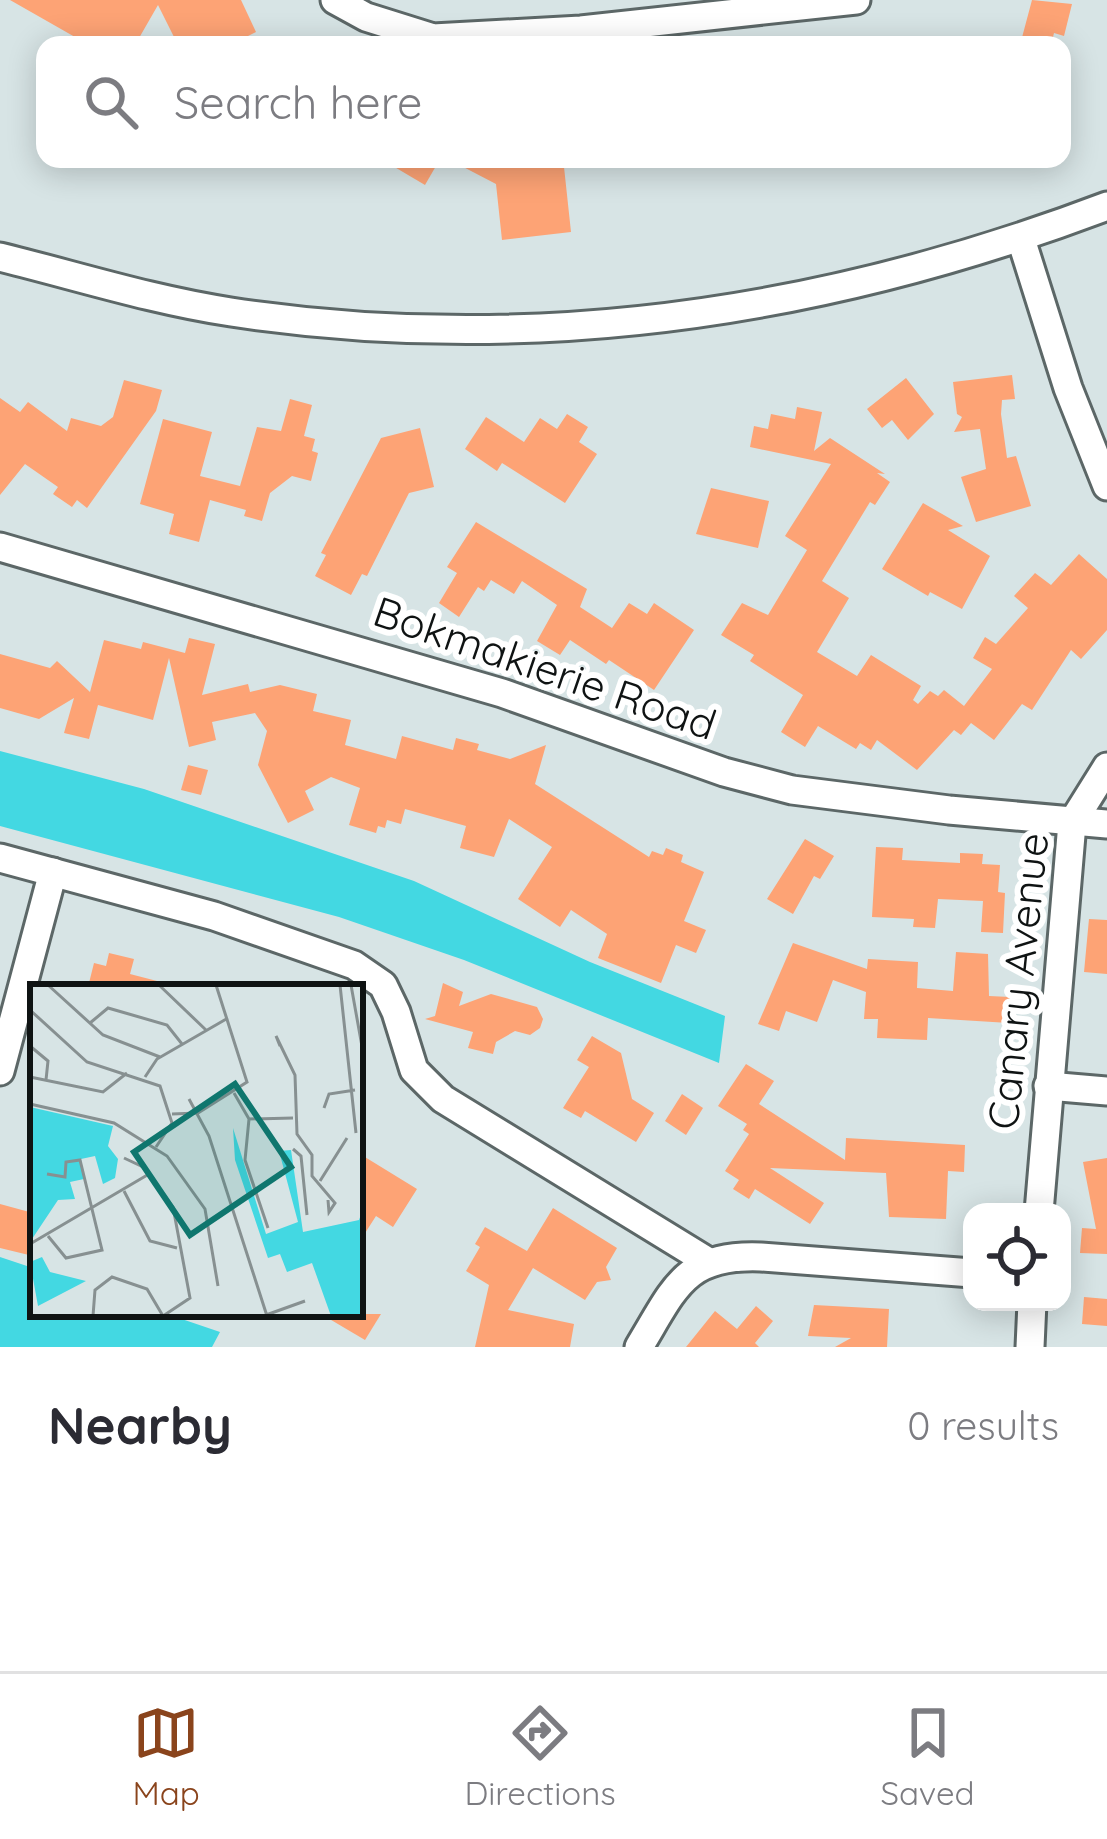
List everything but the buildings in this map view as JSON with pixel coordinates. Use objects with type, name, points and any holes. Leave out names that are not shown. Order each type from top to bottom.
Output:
[{"type":"street","points":[[335,0],[427,36]]},
{"type":"street","points":[[470,36],[581,30],[856,0]]},
{"type":"street","points":[[0,257],[152,297],[232,312],[321,323],[470,331],[623,323],[776,302],[874,282],[1021,239],[1107,206]]},
{"type":"street","points":[[1021,239],[1067,388],[1107,486]]},
{"type":"street","name":"Bokmakierie Road","points":[[0,547],[502,693],[724,772],[792,790],[1107,824]]},
{"type":"street","name":"Canary Avenue","points":[[1040,1203],[1072,823],[1107,767]]},
{"type":"street","points":[[0,858],[214,916],[370,974],[390,997],[413,1070],[421,1081],[706,1261]]},
{"type":"street","points":[[0,1071],[52,872]]},
{"type":"street","points":[[1048,1086],[1107,1091]]},
{"type":"street","points":[[639,1347],[671,1295],[706,1261],[761,1257],[963,1273]]},
{"type":"street","points":[[1030,1347],[1032,1311]]},
{"type":"shaded area","points":[[0,751],[144,789],[414,881],[590,962],[725,1016],[719,1063],[464,960],[339,917],[0,826]]},
{"type":"shaded area","points":[[0,1257],[30,1267],[30,1317],[176,1317],[220,1332],[212,1347],[0,1347]]}]
